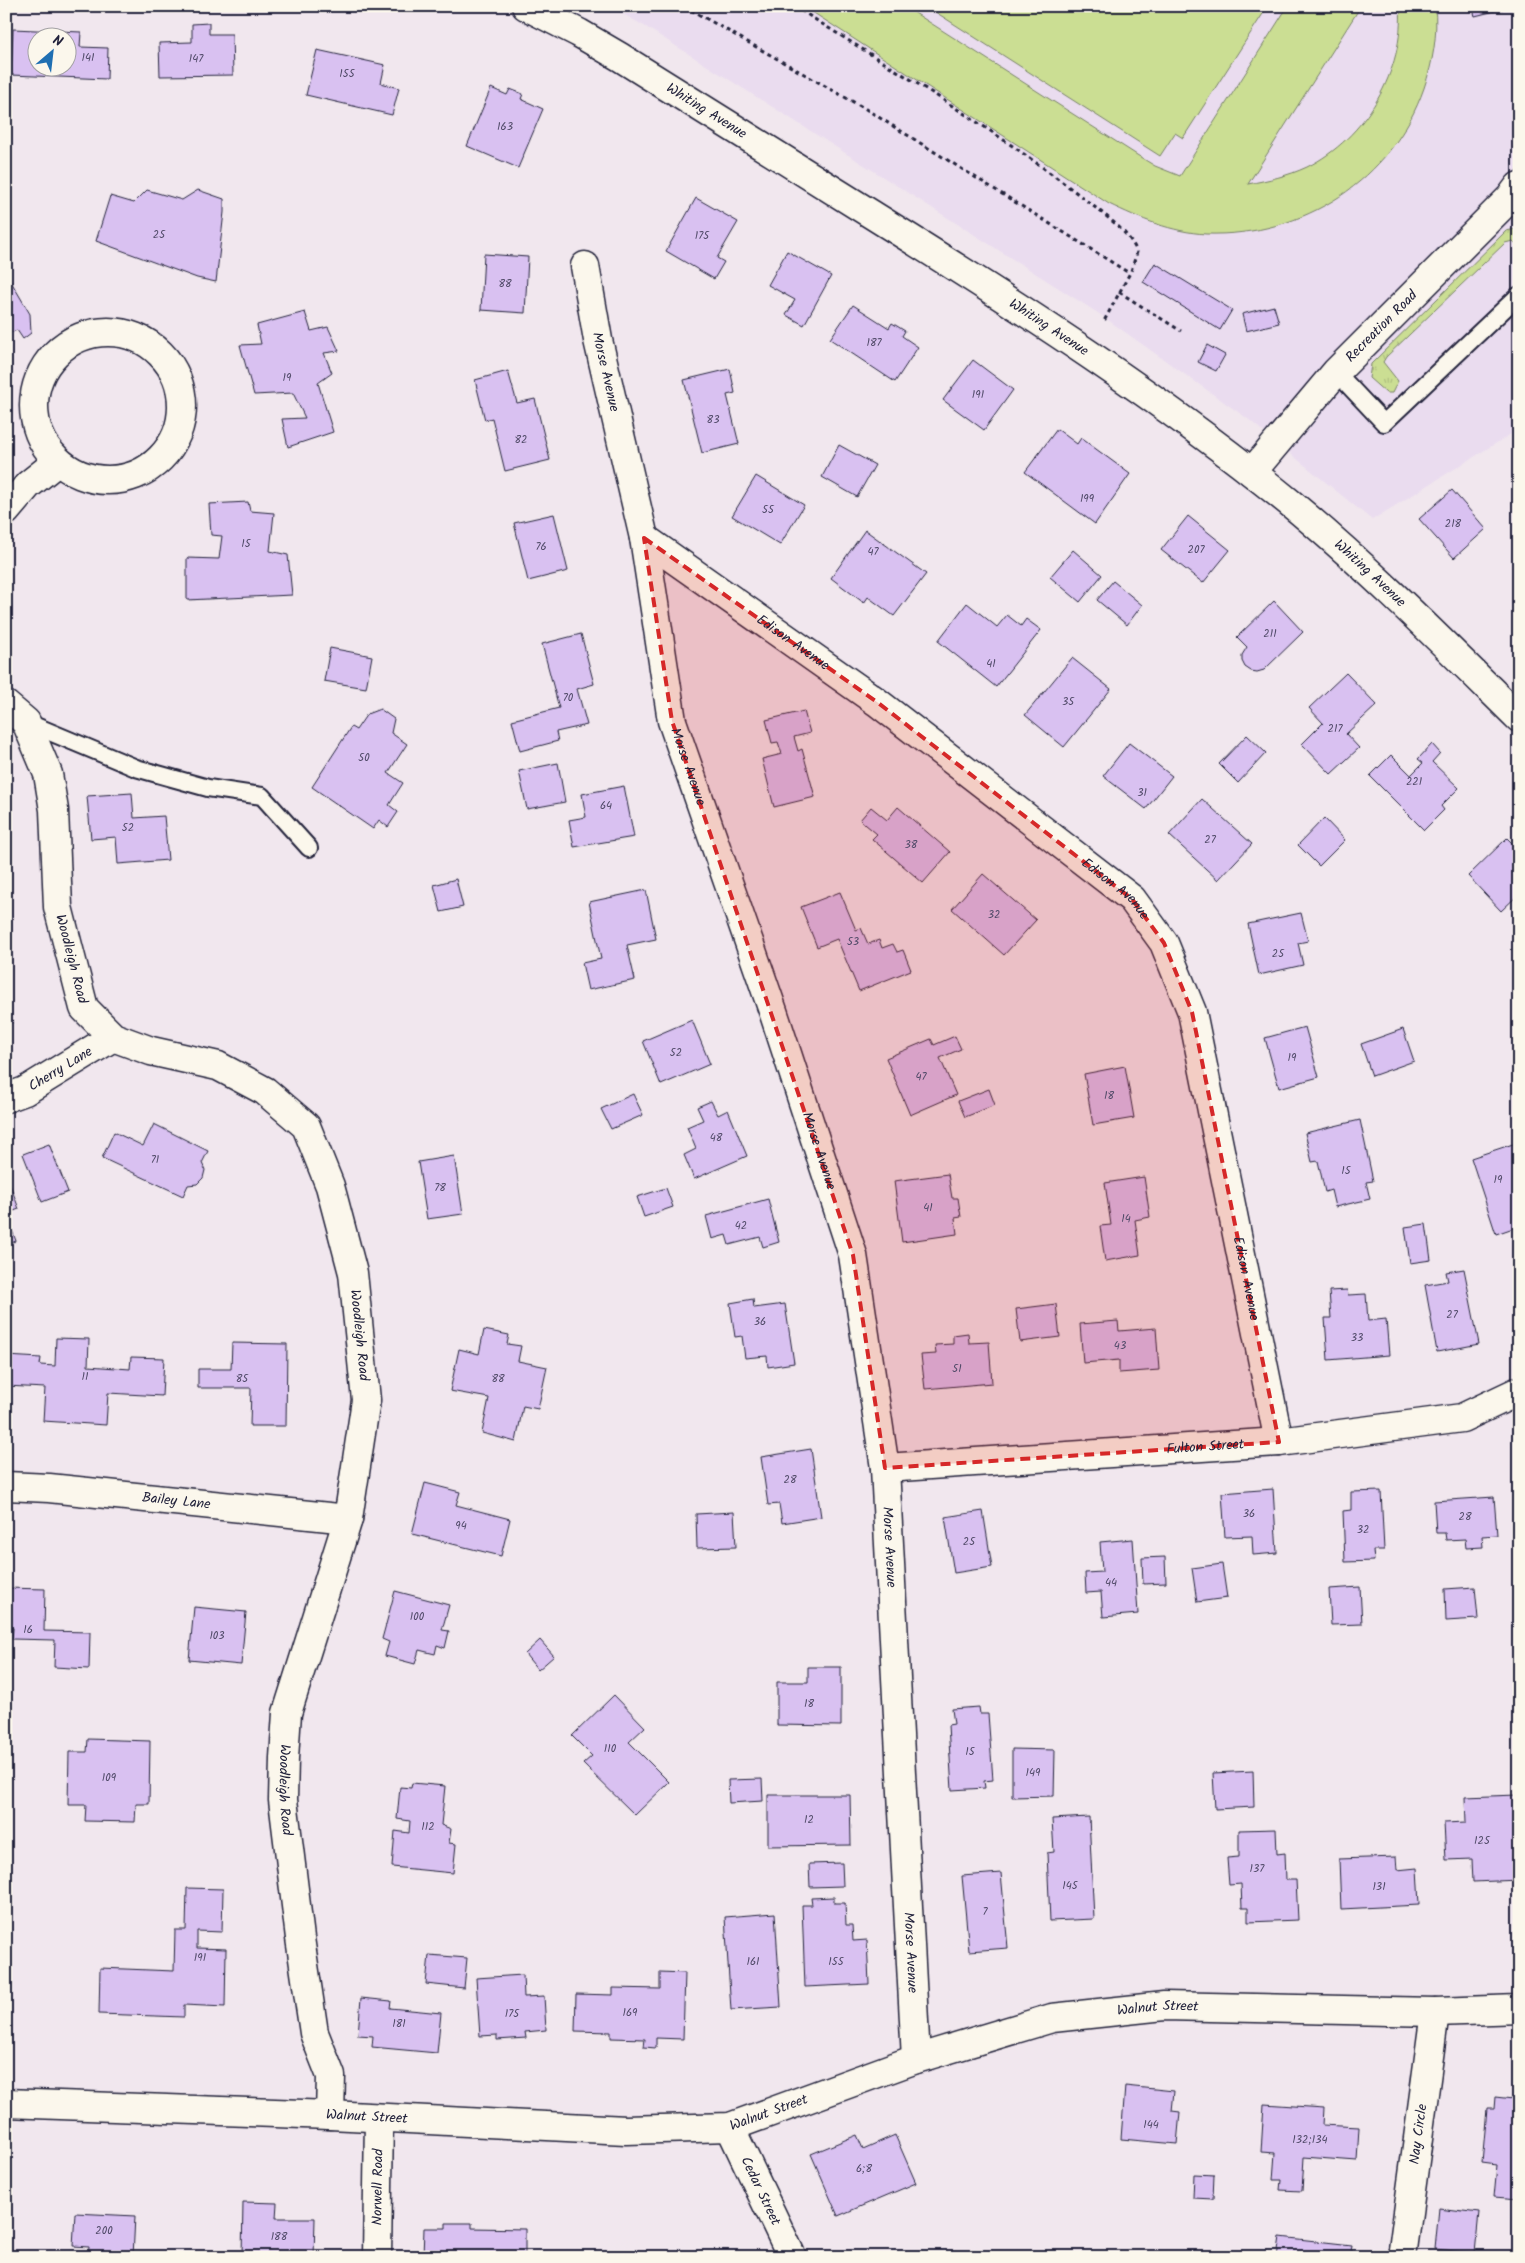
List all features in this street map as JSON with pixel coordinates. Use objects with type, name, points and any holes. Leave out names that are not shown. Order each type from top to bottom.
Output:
[{"type":"street","name":"Whiting Avenue","points":[[526,6],[612,52],[982,283],[1174,414],[1252,472],[1340,546],[1394,594],[1519,718]]},
{"type":"street","name":"Recreation Road","points":[[1252,472],[1336,372],[1516,197]]},
{"type":"street","name":"Morse Avenue","points":[[585,266],[598,340],[644,538],[672,721],[773,1011],[853,1255],[885,1468],[916,2059]]},
{"type":"street","points":[[96,332],[120,332],[143,340],[162,355],[176,375],[182,399],[180,424],[170,447],[154,465],[132,477],[107,480],[82,476],[57,462],[45,445],[35,423],[34,398],[40,375],[53,355],[72,340],[96,332]]},
{"type":"street","points":[[6,511],[28,485],[57,462]]},
{"type":"street","name":"Edison Avenue","points":[[644,538],[877,702],[1132,899],[1164,943],[1192,1012],[1279,1442]]},
{"type":"street","name":"Woodleigh Road","points":[[16,713],[48,774],[54,810],[58,907],[84,1008],[113,1037],[151,1051],[218,1066],[265,1091],[306,1126],[330,1186],[353,1273],[366,1400],[348,1519],[287,1713],[284,1758],[284,1800],[300,1938],[314,2033],[331,2076],[330,2115]]},
{"type":"street","name":"Cherry Lane","points":[[6,1098],[25,1091],[113,1037]]},
{"type":"street","name":"Fulton Street","points":[[885,1468],[1279,1442],[1462,1418],[1519,1391]]},
{"type":"street","name":"Bailey Lane","points":[[6,1486],[49,1488],[348,1519]]},
{"type":"street","name":"Walnut Street","points":[[6,2103],[330,2115],[626,2130],[730,2127],[916,2059],[1052,2018],[1164,2006],[1435,2012],[1519,2010]]},
{"type":"street","name":"Nay Circle","points":[[1402,2257],[1435,2012]]},
{"type":"street","name":"Norwell Road","points":[[377,2257],[379,2118]]},
{"type":"street","name":"Cedar Street","points":[[730,2127],[792,2257]]},
{"type":"lane","points":[[1336,372],[1384,423],[1519,295]]},
{"type":"lane","points":[[16,713],[136,768],[208,788],[262,796],[309,848]]},
{"type":"path","points":[[684,6],[864,108],[1129,273]]},
{"type":"path","points":[[794,6],[995,134],[1068,186],[1115,224],[1134,245],[1137,252],[1136,259],[1103,323]]},
{"type":"path","points":[[1119,292],[1181,331]]},
{"type":"highlighted area","points":[[644,538],[877,702],[1132,899],[1164,943],[1192,1012],[1279,1442],[885,1468],[853,1255],[672,721]]},
{"type":"shaded area","points":[[609,6],[1519,6],[1519,429],[1372,520],[1248,419],[1098,313],[646,27]]},
{"type":"green space","points":[[803,6],[904,6],[1137,155],[1155,166],[1180,176],[1288,6],[1361,6],[1248,184],[1285,175],[1307,167],[1347,139],[1377,100],[1388,78],[1396,54],[1400,30],[1400,6],[1435,6],[1436,27],[1434,48],[1427,78],[1409,121],[1390,150],[1367,175],[1339,197],[1309,213],[1276,225],[1242,232],[1206,234],[1181,231],[1156,224],[1109,204]]},
{"type":"green space","points":[[926,6],[1268,6],[1183,138],[1175,133],[1160,156]]},
{"type":"green space","points":[[1516,229],[1519,231],[1519,247],[1513,241],[1505,243],[1386,357],[1383,362],[1398,381],[1392,393],[1386,393],[1369,378],[1371,364],[1506,231]]},
{"type":"building","points":[[1472,6],[1502,6],[1503,9],[1475,16]]},
{"type":"building","points":[[209,23],[209,34],[232,34],[233,75],[160,76],[159,43],[192,42],[192,24]]},
{"type":"building","points":[[13,29],[28,30],[28,76],[11,75]]},
{"type":"building","points":[[78,32],[81,32],[80,47],[108,48],[107,79],[78,78]]},
{"type":"building","points":[[317,50],[385,65],[381,83],[399,88],[392,115],[306,95]]},
{"type":"building","points":[[491,88],[507,95],[510,89],[523,94],[521,99],[543,109],[518,168],[467,146]]},
{"type":"building","points":[[147,190],[182,200],[198,190],[224,199],[216,282],[197,278],[96,241],[110,196],[134,203]]},
{"type":"building","points":[[696,198],[738,222],[717,258],[724,262],[714,279],[666,251]]},
{"type":"building","points":[[787,251],[831,276],[804,325],[786,315],[795,300],[768,285]]},
{"type":"building","points":[[484,254],[528,257],[525,313],[481,310]]},
{"type":"building","points":[[1155,263],[1232,310],[1220,330],[1143,282]]},
{"type":"building","points":[[6,273],[30,314],[31,333],[23,339],[17,330],[6,335]]},
{"type":"building","points":[[853,305],[889,328],[892,323],[905,331],[902,336],[918,347],[895,382],[830,339]]},
{"type":"building","points":[[1274,306],[1279,323],[1246,331],[1242,314]]},
{"type":"building","points":[[305,312],[311,331],[328,327],[339,351],[324,353],[332,373],[318,383],[333,432],[288,447],[282,419],[305,418],[293,393],[254,395],[240,345],[261,344],[257,325]]},
{"type":"building","points":[[1207,345],[1225,355],[1216,371],[1198,362]]},
{"type":"building","points":[[973,360],[1013,390],[984,430],[943,400]]},
{"type":"building","points":[[730,369],[735,393],[727,395],[739,444],[702,453],[684,380]]},
{"type":"building","points":[[508,371],[517,403],[535,399],[550,460],[505,471],[492,418],[485,420],[475,380]]},
{"type":"building","points":[[1057,429],[1077,444],[1081,438],[1130,474],[1095,524],[1025,472]]},
{"type":"building","points":[[839,445],[875,465],[857,497],[822,477]]},
{"type":"building","points":[[756,476],[804,505],[780,545],[732,516]]},
{"type":"building","points":[[1452,490],[1486,529],[1454,558],[1419,519]]},
{"type":"building","points":[[248,502],[250,511],[274,513],[270,551],[288,555],[292,595],[187,600],[187,558],[219,559],[222,536],[211,535],[209,504]]},
{"type":"building","points":[[554,514],[568,571],[528,581],[514,523]]},
{"type":"building","points":[[1188,516],[1230,550],[1203,583],[1161,550]]},
{"type":"building","points":[[865,530],[926,574],[894,616],[868,597],[864,603],[831,578]]},
{"type":"building","points":[[1073,550],[1102,575],[1080,602],[1050,577]]},
{"type":"building","points":[[1113,581],[1142,605],[1127,625],[1097,600]]},
{"type":"building","points":[[1274,601],[1303,632],[1264,670],[1251,671],[1245,667],[1242,661],[1242,655],[1247,647],[1237,637]]},
{"type":"building","points":[[967,603],[997,627],[1007,615],[1021,626],[1026,619],[1041,630],[996,687],[938,641]]},
{"type":"building","points":[[581,634],[594,684],[577,689],[587,725],[556,732],[558,741],[520,751],[512,720],[559,708],[542,644]]},
{"type":"building","points":[[330,648],[372,656],[366,688],[324,681]]},
{"type":"building","points":[[1072,658],[1111,689],[1064,747],[1025,715]]},
{"type":"building","points":[[1346,673],[1377,705],[1346,734],[1359,748],[1331,774],[1302,744],[1323,723],[1309,708]]},
{"type":"building","points":[[380,709],[394,719],[391,733],[407,744],[388,773],[403,783],[389,805],[398,812],[388,827],[379,820],[373,829],[312,787],[351,727],[356,730],[367,714]]},
{"type":"building","points":[[804,711],[810,733],[794,737],[798,751],[802,749],[815,797],[774,807],[762,759],[782,754],[778,742],[772,743],[766,720]]},
{"type":"building","points":[[1247,735],[1266,753],[1238,783],[1219,764]]},
{"type":"building","points":[[1129,743],[1172,776],[1146,809],[1103,776]]},
{"type":"building","points":[[1432,744],[1440,753],[1432,762],[1459,788],[1441,806],[1444,810],[1424,830],[1370,776],[1391,755],[1411,775],[1423,763],[1418,759]]},
{"type":"building","points":[[558,763],[565,802],[527,809],[519,771]]},
{"type":"building","points":[[624,786],[634,837],[574,847],[569,820],[586,817],[582,794]]},
{"type":"building","points":[[132,793],[134,818],[164,816],[168,860],[118,864],[116,837],[91,839],[87,796]]},
{"type":"building","points":[[1202,799],[1252,844],[1218,880],[1169,835]]},
{"type":"building","points":[[871,807],[887,820],[898,807],[950,852],[923,883],[872,839],[877,834],[860,820]]},
{"type":"building","points":[[1324,818],[1345,840],[1319,866],[1298,845]]},
{"type":"building","points":[[1507,838],[1519,850],[1519,894],[1501,911],[1468,876]]},
{"type":"building","points":[[983,874],[1036,920],[1004,955],[952,909]]},
{"type":"building","points":[[456,879],[463,907],[441,912],[434,885]]},
{"type":"building","points":[[646,890],[656,939],[627,945],[635,980],[588,990],[582,963],[601,959],[589,902]]},
{"type":"building","points":[[840,892],[856,930],[861,928],[868,944],[879,940],[882,948],[893,944],[897,952],[903,950],[911,970],[859,991],[837,939],[817,947],[801,907]]},
{"type":"building","points":[[1301,913],[1308,941],[1298,943],[1303,965],[1259,975],[1248,924]]},
{"type":"building","points":[[6,1008],[13,1022],[6,1026]]},
{"type":"building","points":[[692,1020],[710,1064],[661,1085],[643,1041]]},
{"type":"building","points":[[1305,1027],[1319,1077],[1279,1088],[1265,1038]]},
{"type":"building","points":[[1403,1029],[1414,1061],[1372,1076],[1361,1044]]},
{"type":"building","points":[[955,1036],[961,1049],[940,1058],[956,1095],[910,1115],[886,1058],[931,1039],[934,1045]]},
{"type":"building","points":[[1125,1066],[1134,1118],[1093,1125],[1084,1074]]},
{"type":"building","points":[[989,1089],[995,1105],[965,1117],[958,1101]]},
{"type":"building","points":[[633,1094],[643,1115],[611,1129],[601,1109]]},
{"type":"building","points":[[711,1101],[718,1115],[728,1110],[747,1156],[694,1179],[684,1155],[696,1149],[687,1127],[703,1120],[697,1107]]},
{"type":"building","points":[[1360,1120],[1373,1181],[1366,1182],[1370,1199],[1335,1207],[1331,1190],[1325,1192],[1318,1161],[1312,1162],[1305,1133]]},
{"type":"building","points":[[154,1124],[208,1151],[202,1163],[205,1170],[203,1178],[197,1184],[188,1185],[183,1196],[102,1158],[114,1132],[143,1146]]},
{"type":"building","points":[[1519,1142],[1519,1201],[1516,1202],[1519,1209],[1519,1226],[1496,1234],[1471,1158]]},
{"type":"building","points":[[49,1144],[68,1192],[42,1202],[23,1154]]},
{"type":"building","points":[[454,1156],[463,1214],[427,1219],[418,1162]]},
{"type":"building","points":[[948,1174],[952,1198],[958,1198],[961,1217],[955,1218],[957,1234],[902,1242],[894,1181]]},
{"type":"building","points":[[7,1176],[19,1209],[6,1214],[6,1177]]},
{"type":"building","points":[[1144,1177],[1150,1217],[1135,1220],[1140,1255],[1105,1261],[1100,1226],[1111,1225],[1105,1183]]},
{"type":"building","points":[[666,1188],[673,1207],[644,1217],[637,1197]]},
{"type":"building","points":[[768,1199],[779,1242],[763,1247],[760,1237],[729,1245],[726,1235],[712,1239],[706,1216]]},
{"type":"building","points":[[6,1214],[16,1241],[6,1245]]},
{"type":"building","points":[[1426,1224],[1431,1260],[1410,1263],[1405,1227]]},
{"type":"building","points":[[1464,1269],[1479,1344],[1437,1352],[1425,1285],[1448,1281],[1446,1272]]},
{"type":"building","points":[[1347,1290],[1348,1295],[1366,1294],[1368,1321],[1386,1319],[1389,1355],[1328,1360],[1325,1318],[1331,1318],[1329,1291]]},
{"type":"building","points":[[753,1299],[754,1308],[785,1304],[794,1363],[768,1367],[767,1356],[745,1358],[742,1336],[735,1337],[730,1303]]},
{"type":"building","points":[[1056,1304],[1060,1337],[1020,1342],[1016,1309]]},
{"type":"building","points":[[1118,1321],[1119,1331],[1156,1328],[1159,1370],[1119,1373],[1119,1360],[1083,1363],[1080,1324]]},
{"type":"building","points":[[484,1330],[509,1335],[507,1344],[521,1346],[518,1361],[547,1367],[538,1409],[523,1406],[516,1442],[482,1433],[489,1398],[450,1391],[459,1349],[479,1354]]},
{"type":"building","points":[[968,1333],[969,1343],[989,1342],[992,1383],[925,1389],[921,1355],[936,1354],[935,1345],[953,1344],[953,1335]]},
{"type":"building","points":[[56,1338],[89,1339],[88,1366],[130,1369],[131,1357],[164,1358],[162,1396],[108,1393],[106,1425],[43,1421],[45,1388],[6,1386],[6,1356],[41,1358],[40,1365],[55,1366]]},
{"type":"building","points":[[232,1343],[287,1344],[286,1426],[250,1426],[251,1388],[198,1388],[198,1369],[231,1369]]},
{"type":"building","points":[[811,1449],[821,1517],[782,1523],[779,1504],[768,1505],[761,1457]]},
{"type":"building","points":[[425,1483],[460,1492],[456,1505],[510,1519],[501,1556],[412,1534]]},
{"type":"building","points":[[1273,1489],[1277,1553],[1253,1555],[1252,1536],[1225,1537],[1222,1493]]},
{"type":"building","points":[[1381,1491],[1384,1550],[1373,1550],[1374,1561],[1345,1562],[1343,1511],[1351,1510],[1351,1492]]},
{"type":"building","points":[[1494,1497],[1497,1535],[1482,1536],[1483,1547],[1466,1548],[1465,1539],[1446,1540],[1445,1533],[1436,1533],[1434,1501]]},
{"type":"building","points":[[983,1511],[992,1567],[954,1573],[945,1517]]},
{"type":"building","points":[[734,1512],[736,1547],[697,1548],[696,1514]]},
{"type":"building","points":[[1133,1539],[1138,1614],[1103,1617],[1101,1592],[1086,1593],[1085,1573],[1102,1572],[1100,1542]]},
{"type":"building","points":[[1165,1557],[1166,1583],[1143,1584],[1142,1558]]},
{"type":"building","points":[[1222,1564],[1227,1598],[1197,1602],[1192,1568]]},
{"type":"building","points":[[1360,1587],[1362,1624],[1331,1625],[1329,1589]]},
{"type":"building","points":[[1475,1587],[1478,1619],[1446,1621],[1445,1589]]},
{"type":"building","points":[[6,1588],[45,1589],[44,1631],[90,1632],[89,1669],[54,1667],[55,1640],[12,1639],[13,1628],[6,1628]]},
{"type":"building","points":[[395,1591],[449,1605],[442,1630],[449,1631],[445,1648],[437,1645],[435,1654],[419,1650],[415,1664],[385,1656],[389,1642],[382,1639]]},
{"type":"building","points":[[194,1607],[246,1612],[241,1665],[189,1660]]},
{"type":"building","points":[[540,1640],[554,1656],[538,1670],[525,1654]]},
{"type":"building","points":[[808,1667],[841,1667],[841,1726],[777,1725],[777,1682],[808,1682]]},
{"type":"building","points":[[614,1695],[645,1727],[629,1742],[669,1782],[635,1815],[583,1764],[592,1756],[572,1736]]},
{"type":"building","points":[[979,1707],[980,1714],[988,1714],[993,1780],[984,1781],[985,1788],[952,1790],[948,1725],[954,1724],[952,1709]]},
{"type":"building","points":[[88,1739],[150,1741],[149,1804],[136,1804],[135,1822],[85,1821],[86,1805],[68,1805],[69,1752],[87,1752]]},
{"type":"building","points":[[1012,1749],[1055,1750],[1054,1796],[1012,1797]]},
{"type":"building","points":[[1253,1771],[1254,1807],[1215,1809],[1213,1773]]},
{"type":"building","points":[[762,1779],[763,1801],[729,1803],[728,1780]]},
{"type":"building","points":[[412,1783],[445,1786],[441,1825],[451,1829],[449,1843],[456,1844],[453,1873],[392,1867],[395,1831],[409,1833],[410,1821],[397,1819],[400,1787],[411,1788]]},
{"type":"building","points":[[768,1795],[850,1795],[851,1845],[768,1846]]},
{"type":"building","points":[[1517,1795],[1519,1880],[1473,1882],[1472,1859],[1446,1860],[1444,1823],[1466,1822],[1465,1797]]},
{"type":"building","points":[[1089,1817],[1094,1919],[1050,1921],[1047,1853],[1054,1852],[1052,1819]]},
{"type":"building","points":[[1276,1829],[1277,1854],[1285,1853],[1286,1880],[1296,1880],[1298,1920],[1248,1922],[1248,1908],[1242,1908],[1241,1884],[1229,1885],[1227,1858],[1239,1857],[1239,1830]]},
{"type":"building","points":[[1396,1857],[1397,1870],[1417,1868],[1419,1905],[1341,1909],[1339,1859]]},
{"type":"building","points":[[842,1863],[843,1886],[810,1887],[809,1864]]},
{"type":"building","points":[[1001,1873],[1008,1948],[969,1951],[962,1876]]},
{"type":"building","points":[[187,1888],[223,1889],[222,1932],[197,1931],[197,1948],[226,1949],[225,2007],[184,2005],[184,2017],[99,2014],[100,1968],[174,1971],[175,1930],[186,1930]]},
{"type":"building","points":[[834,1897],[834,1903],[845,1903],[846,1925],[852,1925],[853,1941],[867,1940],[869,1984],[805,1987],[802,1905],[812,1905],[811,1898]]},
{"type":"building","points":[[775,1913],[781,2007],[731,2010],[725,1917]]},
{"type":"building","points":[[6,1954],[10,1954],[7,2007],[6,2007]]},
{"type":"building","points":[[429,1955],[467,1958],[464,1988],[426,1984]]},
{"type":"building","points":[[660,1972],[685,1973],[683,2039],[656,2038],[656,2048],[644,2047],[645,2039],[611,2038],[611,2032],[575,2031],[576,1994],[613,1995],[613,1988],[660,1989]]},
{"type":"building","points":[[523,1975],[524,1997],[544,1996],[546,2030],[525,2032],[526,2038],[497,2040],[497,2035],[480,2036],[476,1978]]},
{"type":"building","points":[[361,1998],[391,2001],[390,2008],[441,2013],[437,2053],[372,2047],[373,2036],[358,2035]]},
{"type":"building","points":[[1125,2086],[1174,2091],[1172,2111],[1180,2112],[1177,2144],[1121,2139]]},
{"type":"building","points":[[1495,2097],[1513,2099],[1512,2111],[1519,2111],[1519,2199],[1494,2197],[1497,2165],[1482,2163],[1487,2109],[1494,2109]]},
{"type":"building","points":[[1264,2104],[1324,2108],[1323,2125],[1359,2127],[1357,2161],[1304,2157],[1302,2191],[1280,2190],[1281,2180],[1273,2180],[1275,2153],[1261,2152]]},
{"type":"building","points":[[857,2135],[863,2149],[895,2135],[916,2183],[838,2216],[811,2154]]},
{"type":"building","points":[[1194,2174],[1214,2175],[1213,2199],[1193,2198]]},
{"type":"building","points":[[243,2202],[277,2203],[276,2218],[315,2218],[314,2257],[242,2257]]},
{"type":"building","points":[[1439,2208],[1479,2213],[1475,2253],[1435,2249]]},
{"type":"building","points":[[75,2213],[135,2216],[133,2257],[88,2257],[89,2247],[73,2246]]},
{"type":"building","points":[[446,2223],[472,2223],[472,2228],[525,2229],[525,2255],[423,2257],[424,2228],[446,2228]]},
{"type":"building","points":[[1280,2237],[1352,2245],[1350,2257],[1277,2257]]}]
